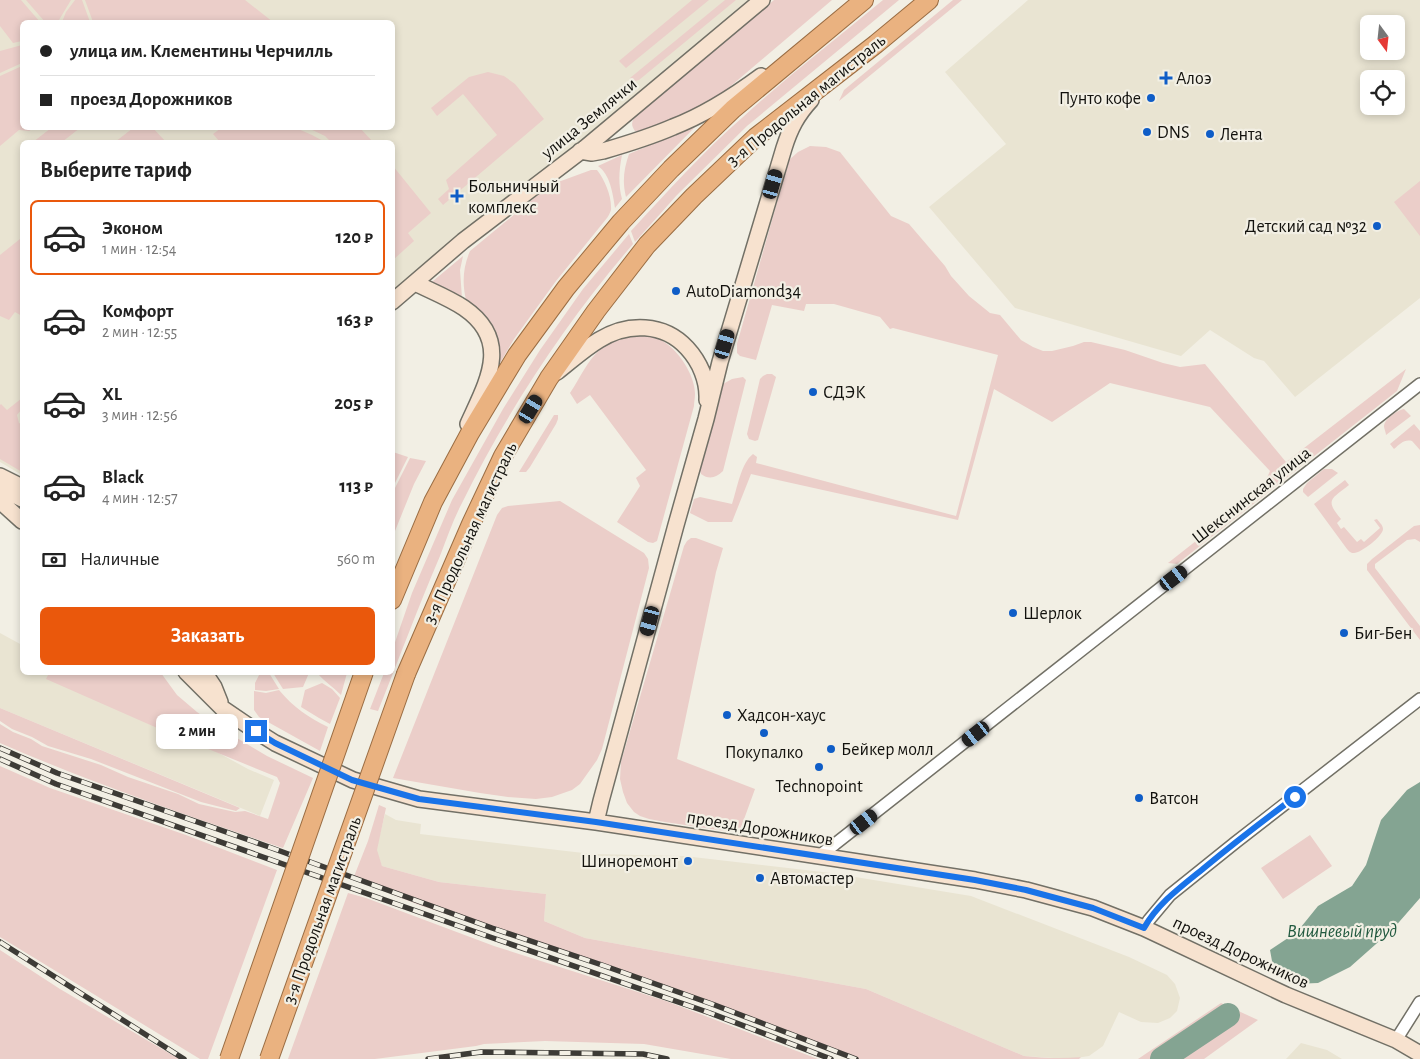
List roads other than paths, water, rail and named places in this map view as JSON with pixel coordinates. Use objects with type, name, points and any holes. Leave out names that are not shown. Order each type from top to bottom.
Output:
[{"type":"highway","name":"3-я Продольная магистраль","points":[[270,1059],[406,674],[471,524],[503,456],[549,378],[596,311],[647,245],[694,196],[756,137],[876,44],[928,0]]},
{"type":"highway","name":"3-я Продольная магистраль","points":[[395,593],[432,502],[470,434],[517,355],[566,288],[621,222],[733,108],[858,5]]},
{"type":"highway","points":[[229,1059],[363,675]]},
{"type":"main road","name":"улица Землячки","points":[[395,300],[463,241],[580,152],[762,0]]},
{"type":"main road","points":[[580,152],[597,152],[625,144],[674,127],[699,115],[747,86],[858,5]]},
{"type":"main road","points":[[596,822],[720,362],[789,132],[802,110],[828,84],[876,44]]},
{"type":"main road","points":[[415,283],[454,302],[480,321],[490,338],[492,351],[491,364],[484,388],[432,502]]},
{"type":"main road","points":[[549,378],[600,339],[634,328],[654,329],[674,337],[684,345],[697,361],[707,392],[706,419]]},
{"type":"main road","points":[[0,476],[20,486]]},
{"type":"main road","points":[[0,488],[20,498]]},
{"type":"main road","points":[[0,501],[20,519]]},
{"type":"main road","name":"проезд Дорожников","points":[[189,675],[222,708],[275,743],[352,780],[419,799],[596,822],[975,880],[1026,890],[1093,908],[1144,928],[1286,995],[1396,1040],[1420,1054]]},
{"type":"main road","points":[[206,675],[214,687],[222,708]]},
{"type":"street","name":"Шекснинская улица","points":[[819,856],[1214,548],[1420,384]]},
{"type":"street","points":[[1144,928],[1170,895],[1420,699]]},
{"type":"street","points":[[1396,1040],[1420,1002]]},
{"type":"water","name":"Вишневый пруд","points":[[1420,782],[1420,898],[1393,929],[1350,967],[1318,983],[1294,984],[1274,972],[1270,950],[1297,932],[1318,906],[1352,886],[1366,865],[1381,820],[1407,790]]},
{"type":"waterway","points":[[1162,1059],[1228,1015]]},
{"type":"railway","points":[[0,748],[57,773],[712,1004],[856,1059]]},
{"type":"railway","points":[[0,759],[56,784],[710,1013],[831,1059]]},
{"type":"railway","points":[[0,942],[184,1059]]},
{"type":"railway","points":[[428,1059],[481,1052],[643,1054],[667,1059]]},
{"type":"place","name":"Алоэ","points":[[1166,78]]},
{"type":"place","name":"Пунто кофе","points":[[1151,98]]},
{"type":"place","name":"DNS","points":[[1147,132]]},
{"type":"place","name":"Лента","points":[[1210,134]]},
{"type":"place","name":"Больничный комплекс","points":[[457,196]]},
{"type":"place","name":"Детский сад №32","points":[[1377,226]]},
{"type":"place","name":"AutoDiamond34","points":[[676,291]]},
{"type":"place","name":"СДЭК","points":[[813,392]]},
{"type":"place","name":"Шерлок","points":[[1013,613]]},
{"type":"place","name":"Биг-Бен","points":[[1344,633]]},
{"type":"place","name":"Хадсон-хаус","points":[[727,715]]},
{"type":"place","name":"Покупалко","points":[[764,733]]},
{"type":"place","name":"Бейкер молл","points":[[831,749]]},
{"type":"place","name":"Technopoint","points":[[819,767]]},
{"type":"place","name":"Ватсон","points":[[1139,798]]},
{"type":"place","name":"Шиноремонт","points":[[688,861]]},
{"type":"place","name":"Автомастер","points":[[760,878]]}]
